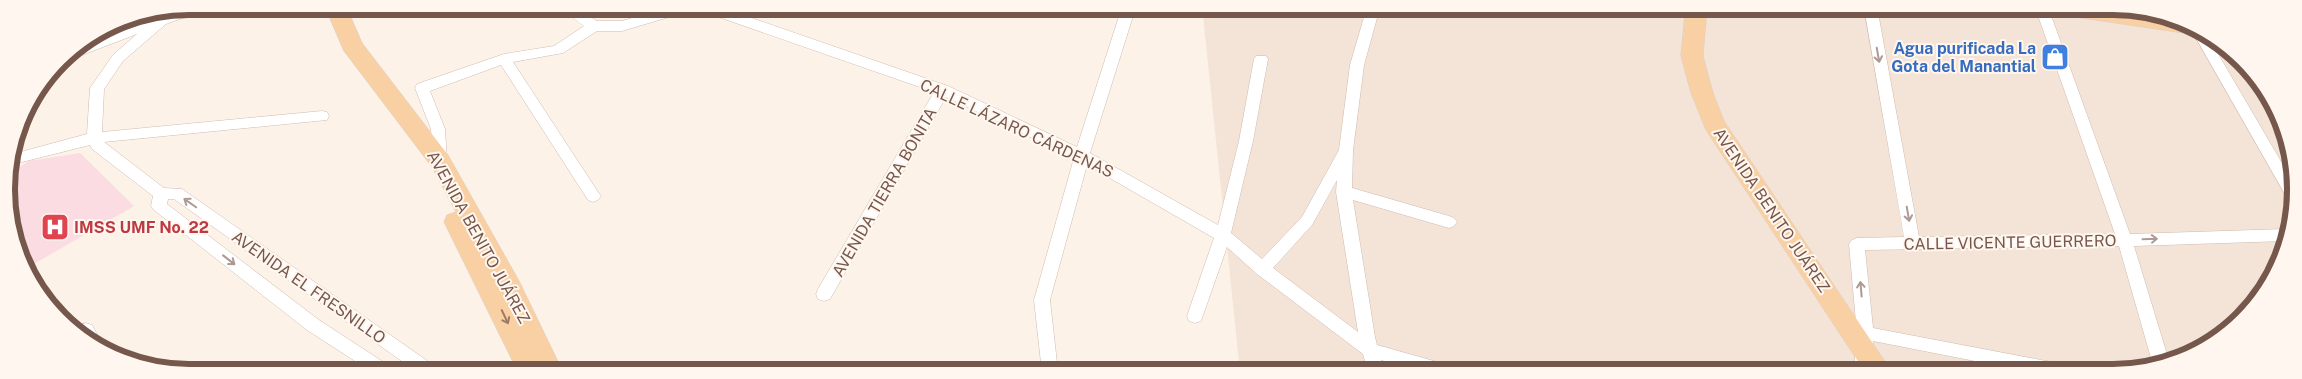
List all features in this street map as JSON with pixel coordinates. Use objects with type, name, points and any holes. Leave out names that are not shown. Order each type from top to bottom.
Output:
[{"type":"main road","name":"AVENIDA BENITO JUÁREZ","points":[[322,15],[338,53],[428,168],[496,299],[527,364]]},
{"type":"main road","name":"AVENIDA BENITO JUÁREZ","points":[[339,15],[352,46],[440,160],[510,288],[546,364]]},
{"type":"main road","name":"AVENIDA BENITO JUÁREZ","points":[[1683,15],[1680,54],[1691,92],[1704,124],[1867,361]]},
{"type":"main road","name":"AVENIDA BENITO JUÁREZ","points":[[1695,15],[1692,56],[1702,94],[1714,124],[1867,361]]},
{"type":"main road","points":[[2111,15],[2164,22]]},
{"type":"street","points":[[440,160],[438,129],[422,88],[504,59],[558,50],[594,26],[577,15]]},
{"type":"street","name":"CALLE LÁZARO CÁRDENAS","points":[[594,26],[622,26],[659,15]]},
{"type":"street","name":"CALLE LÁZARO CÁRDENAS","points":[[728,15],[944,90],[1082,155],[1223,235],[1263,269],[1370,350]]},
{"type":"street","points":[[1049,364],[1042,300],[1082,155],[1127,15]]},
{"type":"street","points":[[1371,15],[1357,66],[1346,150],[1344,192],[1374,364]]},
{"type":"street","points":[[1871,15],[1913,244]]},
{"type":"street","points":[[2045,15],[2125,240],[2160,358]]},
{"type":"street","points":[[89,47],[161,17]]},
{"type":"street","points":[[94,138],[98,88],[118,58],[166,17]]},
{"type":"street","points":[[2203,40],[2287,185]]},
{"type":"street","points":[[504,59],[593,196]]},
{"type":"street","points":[[1195,316],[1223,235],[1246,141],[1261,59]]},
{"type":"street","name":"AVENIDA TIERRA BONITA","points":[[824,294],[944,90]]},
{"type":"street","points":[[18,158],[94,138],[322,116]]},
{"type":"street","name":"AVENIDA EL FRESNILLO","points":[[94,138],[97,145],[161,194],[177,194],[419,364]]},
{"type":"street","points":[[1263,269],[1307,221],[1346,150]]},
{"type":"street","points":[[1344,192],[1449,222]]},
{"type":"street","name":"AVENIDA EL FRESNILLO","points":[[161,194],[159,206],[314,325],[373,364]]},
{"type":"street","name":"CALLE VICENTE GUERRERO","points":[[1867,361],[1857,244],[2125,240],[2281,235]]},
{"type":"street","points":[[1370,350],[1420,364]]},
{"type":"street","points":[[1867,361],[1922,364]]},
{"type":"shaded area","points":[[1203,15],[2135,16],[2169,24],[2190,33],[2219,51],[2244,74],[2264,102],[2274,123],[2286,167],[2287,201],[2281,235],[2269,267],[2251,296],[2228,321],[2209,335],[2169,355],[2147,361],[2124,364],[1239,364]]},
{"type":"shaded area","name":"IMSS UMF No. 22","points":[[80,153],[134,206],[32,265],[24,246],[18,224],[15,201],[16,169],[29,161]]},
{"type":"place","name":"Agua purificada La Gota del Manantial","points":[[2055,57]]},
{"type":"place","name":"IMSS UMF No. 22","points":[[55,227]]}]
